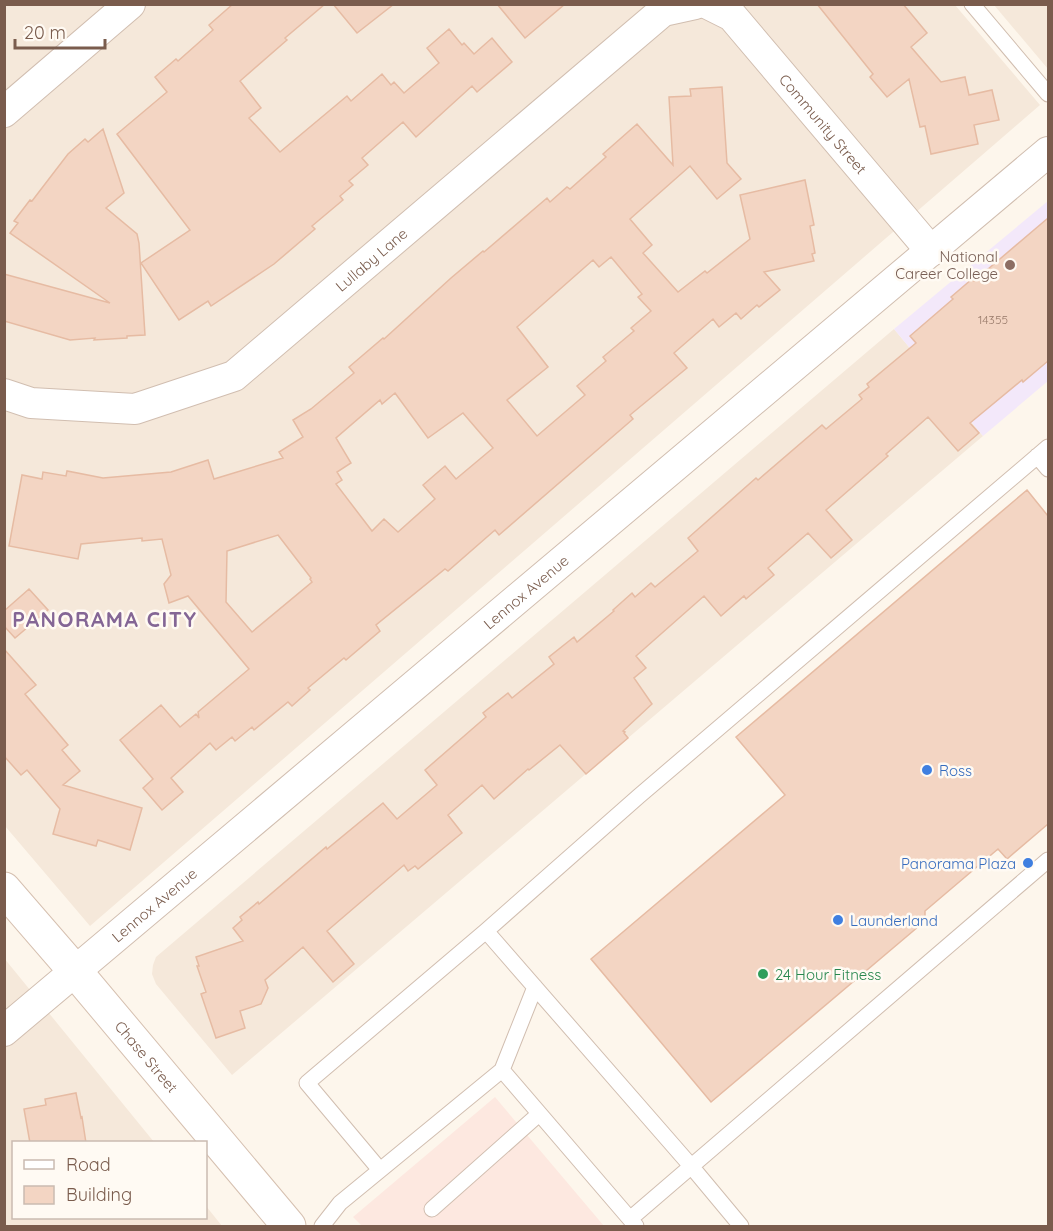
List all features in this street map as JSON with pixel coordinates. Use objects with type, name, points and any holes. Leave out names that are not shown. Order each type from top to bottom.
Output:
[{"type":"street","points":[[4,112],[130,4]]},
{"type":"street","name":"Lullaby Lane","points":[[4,394],[32,403],[135,409],[234,376],[663,12],[695,4]]},
{"type":"street","name":"Community Street","points":[[708,4],[732,16],[931,251]]},
{"type":"street","name":"Lennox Avenue","points":[[4,1031],[1048,152]]},
{"type":"street","name":"Chase Street","points":[[4,890],[75,971],[288,1227]]},
{"type":"lane","points":[[972,4],[1048,94]]},
{"type":"lane","points":[[380,1170],[307,1083],[1043,451],[1048,469]]},
{"type":"lane","points":[[502,1070],[633,1223],[691,1166],[1048,860]]},
{"type":"lane","points":[[486,931],[691,1166],[741,1227]]},
{"type":"lane","points":[[322,1227],[340,1203],[502,1070],[535,987]]},
{"type":"lane","points":[[432,1209],[539,1114]]},
{"type":"shaded area","points":[[4,5],[955,5],[1040,105],[90,926],[5,826]]},
{"type":"shaded area","points":[[994,5],[1048,5],[1048,69]]},
{"type":"shaded area","name":"National Career College","points":[[1048,201],[1048,381],[983,436],[894,329]]},
{"type":"shaded area","points":[[894,329],[983,436],[232,1075],[156,984],[152,974],[156,957]]},
{"type":"shaded area","points":[[4,958],[153,1141],[12,1141],[12,1219],[207,1219],[207,1207],[222,1226],[5,1226]]},
{"type":"shaded area","points":[[495,1097],[604,1226],[362,1226],[353,1217]]},
{"type":"building","points":[[233,4],[325,4],[240,81],[261,108],[249,118],[280,152],[347,96],[351,101],[382,74],[391,85],[394,82],[404,93],[439,63],[427,48],[449,29],[462,45],[464,43],[474,54],[492,38],[512,62],[477,92],[472,86],[416,137],[403,122],[362,158],[368,165],[349,181],[353,185],[340,196],[343,200],[312,226],[315,229],[274,264],[211,306],[208,301],[179,320],[141,263],[190,230],[117,134],[167,92],[155,77],[176,59],[178,61],[213,30],[209,25]]},
{"type":"building","points":[[333,4],[394,4],[357,33]]},
{"type":"building","points":[[497,4],[565,4],[525,38]]},
{"type":"building","points":[[817,4],[903,4],[927,33],[911,47],[941,82],[965,77],[969,95],[992,90],[999,120],[974,125],[978,144],[931,154],[925,126],[920,127],[909,79],[887,97],[870,77],[873,74]]},
{"type":"building","points":[[722,87],[727,163],[741,179],[717,199],[690,166],[630,219],[652,245],[643,253],[678,292],[705,271],[707,273],[750,239],[740,195],[805,180],[814,225],[810,226],[815,253],[812,254],[814,261],[764,272],[780,290],[741,319],[736,313],[719,327],[713,319],[674,353],[687,368],[630,415],[633,419],[499,535],[495,530],[448,571],[445,569],[376,625],[380,631],[308,688],[310,690],[292,706],[288,702],[254,730],[252,727],[235,741],[232,737],[216,750],[210,743],[171,778],[183,792],[162,810],[143,788],[153,779],[120,740],[161,705],[180,727],[196,714],[199,718],[198,712],[249,669],[188,596],[169,603],[164,584],[171,575],[162,539],[142,541],[142,538],[81,544],[78,559],[9,546],[22,475],[42,479],[43,472],[66,476],[67,471],[103,478],[171,472],[208,460],[214,479],[283,458],[279,452],[303,437],[293,420],[311,409],[354,373],[349,367],[547,198],[550,202],[567,187],[570,189],[606,157],[603,154],[637,124],[673,165],[669,97],[691,96],[690,89]],"holes":[[[611,257],[642,294],[638,297],[651,311],[631,328],[634,331],[603,357],[606,361],[577,386],[585,395],[537,436],[507,400],[548,367],[517,327],[593,260],[599,267]],[[395,393],[428,438],[463,413],[493,448],[456,479],[445,466],[423,485],[435,499],[398,532],[384,519],[372,531],[336,484],[342,480],[337,472],[351,463],[336,438],[380,400],[382,404]],[[278,535],[312,582],[252,632],[226,602],[227,551]]]},
{"type":"building","points":[[103,129],[124,193],[106,208],[137,234],[145,335],[70,340],[4,321],[4,274],[110,303],[10,233],[18,223],[14,221],[68,154],[85,139],[88,142]]},
{"type":"building","points":[[1048,218],[1048,361],[970,423],[979,433],[958,451],[928,417],[886,454],[888,456],[826,510],[852,540],[831,558],[808,533],[768,568],[774,575],[746,599],[744,596],[721,616],[704,596],[636,656],[646,668],[634,678],[652,704],[623,731],[628,738],[586,774],[560,745],[494,799],[482,785],[448,815],[462,833],[418,869],[415,866],[408,871],[404,865],[327,931],[354,964],[333,982],[303,947],[265,980],[268,988],[261,1004],[240,1011],[245,1028],[216,1038],[201,994],[206,992],[196,957],[243,941],[233,928],[242,920],[240,917],[383,803],[397,819],[437,785],[425,770],[486,717],[483,713],[508,693],[512,698],[554,664],[549,657],[574,637],[577,642],[632,593],[635,597],[651,583],[655,587],[698,551],[688,538],[756,478],[758,480],[822,425],[826,429],[862,399],[859,395],[869,387],[867,384],[916,343],[910,336],[953,299],[951,297],[972,279],[974,281]]},
{"type":"building","points":[[1027,490],[1048,516],[1048,824],[1007,859],[998,849],[925,911],[925,921],[711,1102],[591,959],[785,795],[736,737]]},
{"type":"building","points":[[29,589],[48,610],[15,638],[4,626],[4,611]]},
{"type":"building","points":[[4,649],[36,685],[25,694],[68,745],[62,750],[80,771],[63,785],[142,808],[130,850],[98,840],[96,846],[53,834],[60,809],[27,770],[21,775],[4,756]]},
{"type":"building","points":[[76,1093],[86,1141],[30,1141],[24,1109],[46,1105],[45,1099]]},
{"type":"place","name":"National Career College","points":[[1010,265]]},
{"type":"place","name":"Ross","points":[[927,770]]},
{"type":"place","name":"Panorama Plaza","points":[[1028,863]]},
{"type":"place","name":"Launderland","points":[[838,920]]},
{"type":"place","name":"24 Hour Fitness","points":[[763,974]]},
{"type":"district","name":"PANORAMA CITY","points":[[105,619]]}]
